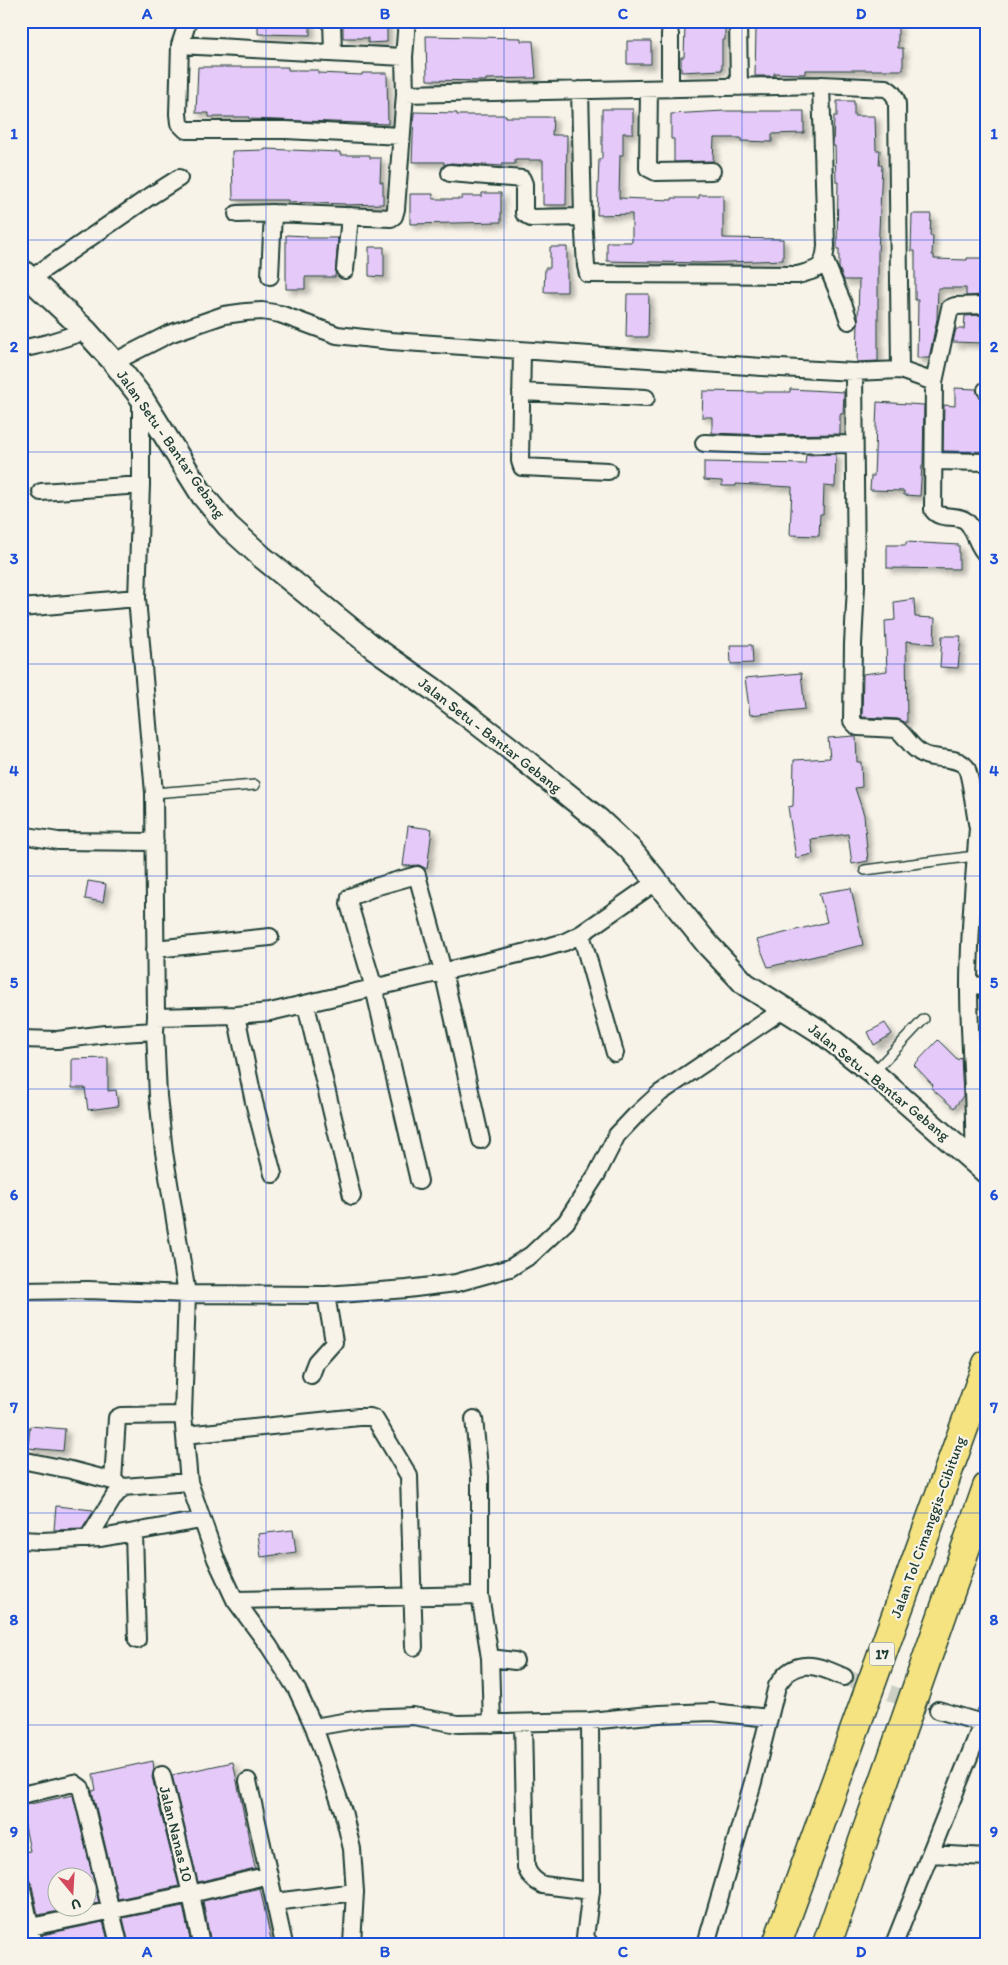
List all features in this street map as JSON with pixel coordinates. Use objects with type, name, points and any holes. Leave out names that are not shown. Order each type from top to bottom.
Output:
[{"type":"highway","name":"Jalan Tol Cimanggis–Cibitung","points":[[777,1944],[987,1364]]},
{"type":"highway","points":[[827,1944],[987,1487]]},
{"type":"main road","name":"Jalan Setu - Bantar Gebang","points":[[26,274],[86,330],[114,362],[141,397],[203,496],[228,526],[366,641],[433,689],[599,820],[630,849],[708,946],[745,984],[824,1034],[873,1073],[981,1167]]},
{"type":"street","points":[[188,21],[180,45],[178,114],[179,123],[186,130],[286,130],[401,136]]},
{"type":"street","points":[[332,21],[333,52]]},
{"type":"street","points":[[237,214],[273,213],[391,218],[394,216],[405,94],[404,57],[407,21]]},
{"type":"street","points":[[738,21],[740,87]]},
{"type":"street","points":[[670,34],[670,89]]},
{"type":"street","points":[[180,45],[404,57]]},
{"type":"street","points":[[405,94],[821,85],[886,88],[894,94],[896,100],[900,370]]},
{"type":"street","points":[[821,85],[825,261],[849,321]]},
{"type":"street","points":[[649,89],[648,168],[656,172],[712,171]]},
{"type":"street","points":[[580,90],[583,217],[586,266],[590,275],[649,273],[798,275],[818,270],[825,261]]},
{"type":"street","points":[[450,173],[522,179],[524,184],[524,213],[531,218],[583,217]]},
{"type":"street","points":[[26,274],[179,178]]},
{"type":"street","points":[[270,276],[273,213]]},
{"type":"street","points":[[345,270],[350,216]]},
{"type":"street","points":[[987,305],[955,306],[950,308],[934,382],[933,510],[936,514],[958,518],[967,522],[982,551],[987,555]]},
{"type":"street","points":[[114,362],[183,329],[224,315],[262,311],[280,314],[337,335],[391,341],[854,372],[900,370],[934,382]]},
{"type":"street","points":[[21,349],[48,343],[86,330]]},
{"type":"street","points":[[522,351],[520,461],[522,467],[608,471]]},
{"type":"street","points":[[854,372],[856,586],[852,721],[858,727],[897,728],[913,747],[924,754],[956,761],[964,765],[970,777],[982,825],[975,856],[969,985],[975,1135],[981,1167]]},
{"type":"street","points":[[521,392],[646,398]]},
{"type":"street","points":[[141,397],[141,486],[137,598],[154,793],[156,842],[154,949],[158,1096],[164,1152],[187,1294],[183,1415],[189,1482],[202,1520],[235,1600],[269,1646],[297,1690],[314,1727],[343,1810],[352,1849],[355,1892],[352,1944]]},
{"type":"street","points":[[704,443],[764,445],[854,444]]},
{"type":"street","points":[[934,461],[987,462]]},
{"type":"street","points":[[41,492],[141,486]]},
{"type":"street","points":[[21,608],[137,598]]},
{"type":"street","points":[[21,835],[58,841],[156,842]]},
{"type":"street","points":[[419,1180],[374,988],[349,904],[350,897],[416,874],[418,876],[443,971],[481,1140]]},
{"type":"street","points":[[21,1039],[57,1040],[106,1034],[156,1024],[270,1012],[540,949],[565,942],[581,934],[657,881]]},
{"type":"street","points":[[581,934],[615,1053]]},
{"type":"street","points":[[154,949],[270,937]]},
{"type":"street","points":[[969,985],[987,986]]},
{"type":"street","points":[[306,1005],[352,1196]]},
{"type":"street","points":[[21,1291],[88,1290],[187,1294],[326,1295],[456,1283],[510,1268],[531,1255],[566,1222],[597,1174],[617,1135],[635,1116],[660,1093],[784,1010]]},
{"type":"street","points":[[236,1015],[254,1102],[273,1174]]},
{"type":"street","points":[[311,1375],[316,1362],[334,1342],[326,1295]]},
{"type":"street","points":[[88,1539],[114,1497],[118,1484],[116,1419],[118,1416],[183,1415]]},
{"type":"street","points":[[185,1436],[359,1417],[375,1419],[409,1476],[414,1647]]},
{"type":"street","points":[[474,1419],[480,1476],[480,1595],[490,1658],[492,1724]]},
{"type":"street","points":[[26,1461],[72,1470],[118,1484],[189,1482]]},
{"type":"street","points":[[21,1540],[88,1539],[202,1520]]},
{"type":"street","points":[[134,1532],[137,1640]]},
{"type":"street","points":[[235,1600],[480,1595]]},
{"type":"street","points":[[490,1658],[515,1661]]},
{"type":"street","points":[[706,1944],[782,1677],[789,1671],[806,1666],[818,1666],[844,1676]]},
{"type":"street","points":[[894,1944],[984,1718],[938,1710]]},
{"type":"street","points":[[314,1727],[366,1718],[412,1716],[458,1724],[590,1721],[659,1714],[712,1712],[769,1718]]},
{"type":"street","points":[[590,1721],[591,1891],[585,1937],[590,1944]]},
{"type":"street","points":[[523,1723],[526,1867],[528,1874],[536,1882],[543,1885],[591,1891]]},
{"type":"street","name":"Jalan Nanas 10","points":[[162,1775],[201,1944]]},
{"type":"street","points":[[248,1781],[284,1944]]},
{"type":"street","points":[[21,1795],[74,1783],[81,1788],[119,1944]]},
{"type":"street","points":[[931,1854],[987,1857]]},
{"type":"street","points":[[26,1928],[191,1894],[269,1875]]},
{"type":"street","points":[[21,1884],[26,1928],[34,1944]]},
{"type":"street","points":[[275,1902],[355,1892]]},
{"type":"lane","points":[[154,793],[255,785]]},
{"type":"lane","points":[[865,870],[975,856]]},
{"type":"lane","points":[[873,1073],[924,1019]]},
{"type":"building","points":[[258,21],[310,21],[310,35],[258,34]]},
{"type":"building","points":[[343,21],[387,21],[387,42],[368,43],[368,38],[343,38]]},
{"type":"building","points":[[787,24],[898,24],[898,48],[903,48],[903,70],[805,70],[805,74],[774,73],[774,76],[755,76],[756,28],[787,28]]},
{"type":"building","points":[[725,25],[725,40],[722,40],[722,70],[681,72],[681,57],[684,57],[685,26]]},
{"type":"building","points":[[426,36],[521,38],[521,41],[533,41],[536,78],[486,79],[486,81],[427,80]]},
{"type":"building","points":[[627,41],[651,41],[651,64],[627,64]]},
{"type":"building","points":[[198,67],[288,67],[288,70],[318,70],[318,73],[362,75],[362,73],[387,73],[388,124],[249,119],[249,117],[209,117],[209,113],[196,113]]},
{"type":"building","points":[[837,101],[854,101],[854,116],[875,116],[876,150],[880,150],[879,165],[882,165],[878,253],[878,361],[857,362],[859,280],[844,280],[839,268],[839,249],[837,249],[838,182],[836,182],[835,146],[833,146],[834,116],[837,116]]},
{"type":"building","points":[[602,109],[633,109],[633,133],[623,133],[623,155],[620,155],[619,198],[672,200],[672,198],[699,198],[699,195],[723,195],[723,238],[783,239],[783,260],[703,263],[607,261],[607,242],[632,242],[632,214],[597,215],[599,159],[602,159]]},
{"type":"building","points":[[724,111],[804,111],[804,133],[772,134],[772,142],[741,141],[741,138],[714,138],[713,161],[674,162],[674,139],[671,139],[671,114]]},
{"type":"building","points":[[414,112],[457,113],[457,115],[506,115],[506,117],[553,117],[552,135],[567,135],[566,205],[543,205],[543,160],[515,160],[515,164],[502,164],[502,166],[451,163],[444,165],[444,162],[412,162]]},
{"type":"building","points":[[265,149],[340,152],[340,155],[370,155],[370,158],[381,158],[380,182],[383,182],[383,204],[345,205],[288,202],[288,200],[233,200],[232,151]]},
{"type":"building","points":[[482,193],[501,193],[501,222],[410,224],[410,194],[433,194],[433,199],[462,199],[462,196],[482,196]]},
{"type":"building","points":[[912,214],[931,214],[930,236],[933,236],[932,255],[934,255],[934,259],[967,260],[967,258],[987,258],[987,287],[982,287],[982,295],[966,296],[966,288],[938,288],[937,319],[929,358],[917,358],[918,300],[915,300],[915,251],[911,251]]},
{"type":"building","points":[[286,235],[307,236],[307,238],[338,238],[335,277],[305,277],[305,289],[286,289]]},
{"type":"building","points":[[369,247],[384,247],[384,277],[369,276]]},
{"type":"building","points":[[550,247],[567,247],[567,292],[544,292],[545,268],[550,268]]},
{"type":"building","points":[[627,294],[649,294],[648,337],[626,337]]},
{"type":"building","points":[[981,315],[981,330],[984,330],[983,343],[953,342],[956,329],[964,329],[965,316]]},
{"type":"building","points":[[955,388],[976,389],[978,395],[987,400],[987,452],[943,451],[944,405],[955,406]]},
{"type":"building","points":[[790,389],[844,392],[843,414],[840,414],[840,434],[764,435],[712,433],[712,417],[702,417],[703,391],[790,392]]},
{"type":"building","points":[[877,402],[924,405],[923,465],[920,496],[904,495],[904,491],[870,490],[871,476],[874,476]]},
{"type":"building","points":[[836,454],[835,487],[824,486],[823,514],[820,514],[819,536],[790,535],[792,487],[736,484],[736,486],[722,486],[722,481],[704,480],[704,462],[805,464],[806,455]]},
{"type":"building","points":[[906,542],[959,545],[959,569],[887,568],[887,545],[906,545]]},
{"type":"building","points":[[914,599],[915,617],[935,618],[934,644],[906,641],[907,723],[898,719],[862,717],[863,674],[887,671],[885,621],[895,620],[894,602]]},
{"type":"building","points":[[942,636],[961,636],[958,668],[940,667]]},
{"type":"building","points":[[730,645],[752,645],[753,663],[731,664]]},
{"type":"building","points":[[801,673],[805,709],[750,715],[745,678]]},
{"type":"building","points":[[856,736],[857,762],[861,762],[862,787],[855,788],[864,815],[868,861],[852,864],[848,834],[811,839],[813,854],[796,858],[788,807],[793,806],[794,760],[830,758],[828,738]]},
{"type":"building","points":[[408,826],[432,829],[427,869],[419,865],[403,866]]},
{"type":"building","points":[[88,881],[106,884],[103,902],[85,899]]},
{"type":"building","points":[[851,888],[863,945],[768,967],[757,940],[827,922],[819,893]]},
{"type":"building","points":[[885,1023],[892,1034],[874,1045],[868,1032]]},
{"type":"building","points":[[938,1040],[958,1060],[961,1057],[963,1096],[954,1108],[931,1088],[933,1085],[914,1065]]},
{"type":"building","points":[[108,1058],[108,1091],[116,1090],[118,1106],[88,1110],[85,1088],[72,1088],[72,1059]]},
{"type":"building","points":[[987,1063],[987,1084],[983,1084],[982,1064]]},
{"type":"building","points":[[30,1426],[65,1429],[63,1451],[28,1448]]},
{"type":"building","points":[[56,1506],[93,1510],[93,1512],[82,1529],[54,1530]]},
{"type":"building","points":[[293,1530],[296,1552],[261,1557],[258,1534]]},
{"type":"building","points":[[153,1761],[152,1777],[179,1886],[118,1899],[92,1791],[96,1790],[93,1774]]},
{"type":"building","points":[[233,1762],[255,1868],[198,1882],[172,1775]]},
{"type":"building","points":[[73,1795],[91,1868],[48,1868],[48,1913],[38,1915],[31,1881],[28,1877],[21,1874],[21,1852],[30,1851],[21,1806]]},
{"type":"building","points":[[260,1888],[272,1944],[211,1944],[203,1901]]},
{"type":"building","points":[[183,1906],[191,1944],[129,1944],[123,1918]]},
{"type":"building","points":[[103,1922],[109,1944],[44,1944],[42,1935]]},
{"type":"tunnel","points":[[844,1677],[938,1710]]}]
